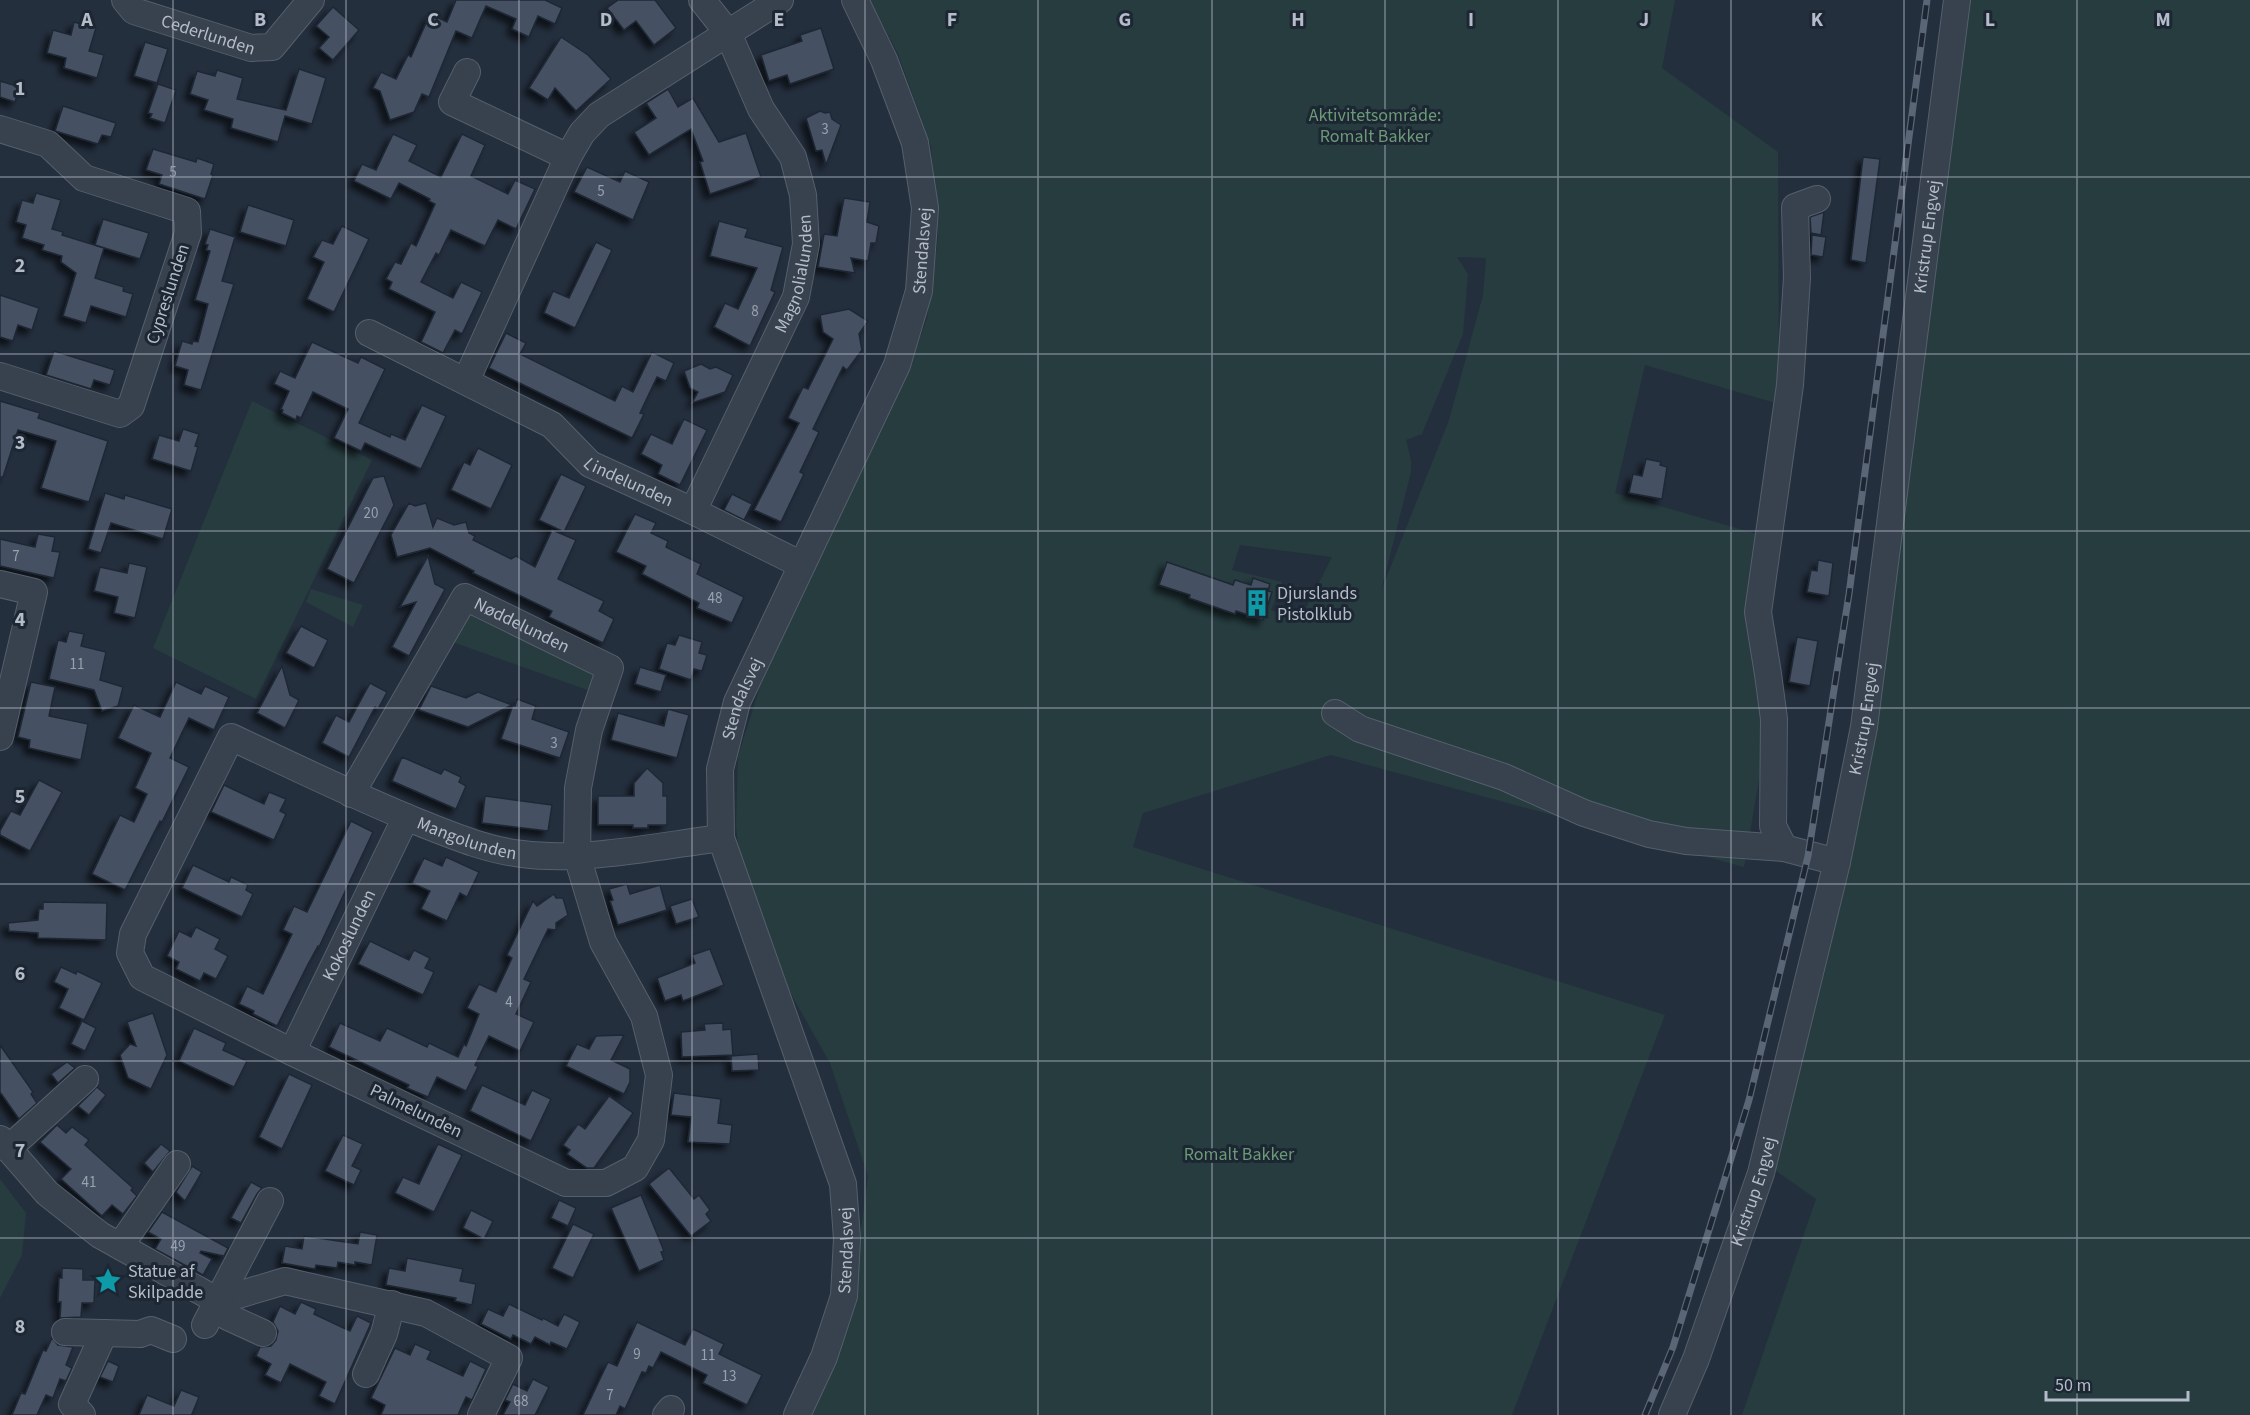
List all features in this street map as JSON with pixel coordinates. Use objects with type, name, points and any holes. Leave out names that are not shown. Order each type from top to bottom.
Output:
[{"type":"street","name":"Cederlunden","points":[[125,0],[134,11],[251,48],[272,47],[311,0]]},
{"type":"street","points":[[702,0],[728,33]]},
{"type":"street","points":[[466,381],[568,157],[582,134],[599,115],[780,0]]},
{"type":"street","name":"Stendalsvej","points":[[797,1415],[824,1358],[844,1296],[847,1239],[843,1184],[721,838],[720,769],[738,702],[897,365],[919,291],[925,208],[915,142],[884,60],[855,0]]},
{"type":"street","name":"Kristrup Engvej","points":[[1672,1415],[1696,1359],[1761,1173],[1837,862],[1864,727],[1957,0]]},
{"type":"street","name":"Magnolialunden","points":[[693,511],[796,297],[806,244],[803,195],[793,157],[761,109],[728,33]]},
{"type":"street","points":[[467,72],[452,102],[568,157]]},
{"type":"street","name":"Cypreslunden","points":[[0,129],[48,144],[84,178],[187,212],[188,233],[131,406],[120,414],[0,376]]},
{"type":"street","points":[[1784,848],[1773,826],[1773,719],[1758,612],[1790,385],[1797,278],[1795,207],[1817,199]]},
{"type":"street","name":"Lindelunden","points":[[369,333],[552,425],[590,464],[693,511],[802,565]]},
{"type":"street","points":[[0,584],[34,592],[0,737]]},
{"type":"street","name":"Nøddelunden","points":[[351,794],[465,597],[610,668],[589,730],[578,789],[577,856]]},
{"type":"street","points":[[1335,713],[1360,729],[1504,777],[1584,813],[1649,834],[1686,841],[1784,848],[1837,862]]},
{"type":"street","name":"Mangolunden","points":[[231,737],[351,794],[406,817],[468,842],[521,854],[577,856],[721,838]]},
{"type":"street","name":"Palmelunden","points":[[231,737],[133,934],[130,953],[142,977],[292,1052],[566,1183],[606,1183],[634,1168],[651,1140],[659,1075],[644,1016],[603,942],[577,856]]},
{"type":"street","name":"Kokoslunden","points":[[292,1052],[406,817]]},
{"type":"street","points":[[85,1079],[4,1144],[47,1192],[100,1235],[218,1301],[228,1317],[263,1333]]},
{"type":"street","points":[[120,1246],[177,1164]]},
{"type":"street","points":[[205,1325],[270,1201]]},
{"type":"street","points":[[218,1301],[285,1281],[426,1313],[509,1358],[481,1415]]},
{"type":"street","points":[[366,1374],[384,1335],[392,1304]]},
{"type":"street","points":[[65,1332],[140,1334],[151,1330],[174,1339]]},
{"type":"street","points":[[82,1415],[72,1404],[104,1333]]},
{"type":"green space","points":[[870,0],[1675,0],[1662,68],[1778,152],[1779,404],[1645,365],[1615,493],[1757,534],[1765,745],[1744,867],[1331,755],[1143,813],[1133,847],[1665,1015],[1512,1415],[808,1415],[849,1317],[868,1176],[830,1063],[782,978],[740,860],[736,826],[738,756],[768,662],[910,366],[927,318],[938,239],[931,146],[898,54]],"holes":[[[1457,257],[1486,258],[1483,295],[1449,420],[1381,591],[1411,472],[1411,460],[1406,440],[1422,434],[1463,334],[1468,274]],[[1240,545],[1332,557],[1299,622],[1271,610],[1282,582],[1232,570]]]},
{"type":"green space","points":[[1968,0],[2250,0],[2250,1415],[1742,1415],[1816,1199],[1772,1168],[1873,742]]},
{"type":"green space","points":[[252,401],[372,460],[256,699],[153,648]]},
{"type":"green space","points":[[311,589],[363,605],[353,627],[306,602]]},
{"type":"green space","points":[[472,608],[596,670],[593,692],[447,640]]},
{"type":"green space","points":[[0,1179],[26,1213],[22,1255],[0,1298]]},
{"type":"building","points":[[456,0],[545,0],[562,8],[555,24],[538,16],[529,37],[512,29],[516,19],[486,6],[472,38],[456,31],[429,97],[422,94],[414,112],[390,120],[380,91],[373,88],[381,72],[396,79],[408,55],[411,57],[430,14],[447,22]]},
{"type":"building","points":[[618,0],[655,0],[676,28],[654,45],[636,21],[624,30],[607,8]]},
{"type":"building","points":[[333,7],[359,30],[333,60],[319,48],[329,37],[316,26]]},
{"type":"building","points":[[74,22],[96,28],[89,51],[104,55],[97,78],[64,68],[66,58],[47,53],[53,30],[71,35]]},
{"type":"building","points":[[821,28],[834,69],[790,84],[787,75],[769,81],[761,55],[802,41],[800,35]]},
{"type":"building","points":[[561,37],[588,55],[611,79],[576,111],[555,88],[548,100],[529,88]]},
{"type":"building","points":[[145,42],[168,49],[157,83],[134,76]]},
{"type":"building","points":[[299,69],[326,78],[312,124],[285,116],[278,142],[231,128],[233,119],[204,110],[208,100],[190,94],[197,71],[215,76],[217,70],[243,78],[237,99],[286,110]]},
{"type":"building","points":[[0,81],[20,87],[15,102],[0,97]]},
{"type":"building","points":[[158,84],[176,90],[165,123],[150,118],[152,114],[148,113]]},
{"type":"building","points":[[668,89],[678,107],[693,98],[719,142],[746,133],[761,177],[710,194],[700,162],[703,161],[691,129],[649,155],[634,132],[656,118],[646,103]]},
{"type":"building","points":[[63,106],[116,123],[111,137],[102,135],[98,144],[55,131]]},
{"type":"building","points":[[820,111],[830,112],[832,119],[841,125],[826,165],[822,150],[816,151],[806,118]]},
{"type":"building","points":[[393,134],[417,145],[409,161],[441,177],[462,134],[485,145],[471,176],[508,194],[515,180],[535,189],[516,229],[498,220],[485,246],[451,230],[439,255],[436,253],[421,282],[453,298],[461,282],[482,292],[462,334],[455,330],[443,353],[421,342],[435,312],[389,289],[392,282],[386,279],[395,262],[401,264],[411,243],[416,246],[435,204],[399,183],[391,199],[354,181],[362,164],[376,170]]},
{"type":"building","points":[[153,149],[196,162],[197,158],[214,164],[205,199],[159,184],[162,175],[146,170]]},
{"type":"building","points":[[1863,157],[1880,159],[1866,263],[1851,260]]},
{"type":"building","points":[[587,167],[620,182],[625,171],[649,182],[633,220],[574,192]]},
{"type":"building","points":[[36,193],[61,200],[52,229],[63,232],[62,235],[104,248],[95,278],[124,287],[123,291],[133,294],[126,317],[91,306],[86,323],[63,316],[76,273],[61,262],[62,256],[42,250],[44,245],[22,238],[26,225],[16,222],[22,200],[33,203]]},
{"type":"building","points":[[844,198],[870,202],[867,222],[879,226],[876,243],[871,243],[868,261],[851,258],[855,273],[818,267],[824,234],[837,236]]},
{"type":"building","points":[[248,205],[294,220],[286,246],[240,232]]},
{"type":"building","points":[[1824,212],[1821,235],[1811,233],[1810,217]]},
{"type":"building","points":[[103,219],[149,233],[140,259],[95,245]]},
{"type":"building","points":[[719,221],[748,229],[745,237],[783,247],[771,290],[775,292],[750,346],[714,327],[725,303],[738,309],[757,268],[710,256]]},
{"type":"building","points":[[342,226],[369,239],[334,312],[307,299],[324,262],[313,257],[322,240],[333,244]]},
{"type":"building","points":[[210,229],[235,237],[222,281],[234,284],[201,390],[184,385],[188,370],[175,366],[182,341],[192,344],[193,341],[198,342],[208,304],[195,300],[210,251],[206,250],[208,245],[205,244]]},
{"type":"building","points":[[1812,235],[1826,237],[1823,257],[1811,255]]},
{"type":"building","points":[[596,242],[612,250],[575,328],[544,313],[553,291],[569,298]]},
{"type":"building","points":[[0,295],[39,308],[32,330],[18,325],[13,341],[0,337]]},
{"type":"building","points":[[849,309],[868,321],[859,334],[862,350],[847,370],[843,367],[813,429],[819,432],[800,472],[804,474],[781,522],[754,510],[799,423],[788,418],[803,387],[808,389],[833,339],[823,332],[820,315]]},
{"type":"building","points":[[506,333],[526,343],[520,354],[615,401],[622,386],[633,392],[652,352],[674,363],[666,381],[657,377],[640,413],[644,414],[632,438],[489,368]]},
{"type":"building","points":[[312,342],[358,363],[361,357],[385,369],[359,423],[390,437],[391,434],[405,440],[422,405],[446,416],[421,469],[365,443],[361,451],[334,438],[348,409],[313,392],[301,418],[297,416],[296,420],[282,413],[281,409],[289,391],[274,384],[280,371],[295,378]]},
{"type":"building","points":[[54,351],[115,370],[110,385],[94,380],[91,389],[46,375]]},
{"type":"building","points":[[701,364],[710,369],[716,367],[733,375],[725,392],[692,403],[698,392],[690,388],[684,371]]},
{"type":"building","points":[[0,401],[40,413],[38,418],[108,441],[89,502],[41,488],[56,441],[18,430],[3,477],[0,477]]},
{"type":"building","points":[[684,419],[707,430],[680,485],[658,474],[662,465],[641,454],[651,434],[672,444]]},
{"type":"building","points":[[183,429],[199,434],[191,471],[152,459],[159,435],[179,441]]},
{"type":"building","points":[[478,448],[512,465],[491,509],[451,490],[464,462],[470,465]]},
{"type":"building","points":[[1646,459],[1661,462],[1660,465],[1667,467],[1662,499],[1629,493],[1633,474],[1642,476]]},
{"type":"building","points":[[561,474],[586,486],[564,532],[539,520]]},
{"type":"building","points":[[384,476],[394,505],[354,583],[327,569],[373,478]]},
{"type":"building","points":[[105,493],[124,499],[125,495],[172,509],[163,539],[111,523],[101,553],[88,549]]},
{"type":"building","points":[[732,494],[752,504],[744,520],[724,510]]},
{"type":"building","points":[[409,503],[415,506],[426,503],[433,527],[437,518],[454,525],[466,522],[469,533],[475,536],[473,540],[511,559],[516,556],[535,567],[552,530],[576,540],[558,579],[604,601],[599,611],[614,619],[603,643],[549,617],[552,611],[473,573],[474,571],[430,548],[397,557],[391,535]]},
{"type":"building","points":[[635,514],[656,523],[651,533],[668,541],[666,547],[701,564],[697,574],[744,597],[732,623],[697,608],[699,603],[642,574],[646,566],[616,552]]},
{"type":"building","points":[[38,534],[55,537],[52,551],[60,552],[54,578],[0,566],[0,539],[35,547]]},
{"type":"building","points":[[428,556],[435,584],[445,589],[409,656],[392,647],[416,602],[400,607]]},
{"type":"building","points":[[1818,560],[1833,563],[1829,596],[1807,592],[1811,570],[1817,571]]},
{"type":"building","points":[[1167,562],[1233,585],[1235,580],[1251,585],[1253,578],[1270,584],[1268,591],[1272,592],[1263,620],[1236,611],[1235,614],[1159,585]]},
{"type":"building","points":[[129,563],[147,567],[135,618],[114,613],[118,597],[94,591],[100,567],[127,573]]},
{"type":"building","points":[[301,626],[328,640],[314,668],[286,653]]},
{"type":"building","points":[[69,631],[84,634],[81,646],[106,652],[100,680],[123,687],[118,706],[102,711],[94,690],[49,679],[58,640],[66,642]]},
{"type":"building","points":[[679,635],[702,642],[699,653],[707,655],[702,671],[694,669],[691,680],[659,669],[667,643],[675,645]]},
{"type":"building","points":[[1797,637],[1818,641],[1810,686],[1789,682]]},
{"type":"building","points":[[282,666],[290,695],[299,700],[285,728],[257,713]]},
{"type":"building","points":[[640,667],[666,675],[661,692],[635,684]]},
{"type":"building","points":[[31,682],[55,687],[49,716],[88,724],[81,760],[29,748],[30,740],[18,737]]},
{"type":"building","points":[[176,682],[201,694],[205,686],[229,697],[214,730],[189,718],[170,758],[189,767],[125,890],[92,874],[120,815],[134,822],[147,794],[135,788],[151,753],[118,738],[134,705],[160,717]]},
{"type":"building","points":[[370,683],[387,692],[378,709],[375,707],[349,757],[322,743],[336,715],[349,722]]},
{"type":"building","points":[[431,686],[466,698],[478,692],[512,705],[468,727],[419,710]]},
{"type":"building","points":[[517,699],[536,706],[532,719],[569,732],[560,758],[501,739]]},
{"type":"building","points":[[668,709],[689,715],[677,758],[611,740],[618,713],[664,726]]},
{"type":"building","points":[[402,757],[441,774],[444,769],[461,777],[459,782],[466,786],[456,809],[392,781]]},
{"type":"building","points":[[647,768],[663,783],[663,796],[667,796],[667,825],[633,828],[633,825],[598,825],[598,796],[634,796],[634,783]]},
{"type":"building","points":[[39,780],[62,792],[30,851],[0,835],[0,831],[11,811],[20,815]]},
{"type":"building","points":[[224,785],[264,804],[269,792],[286,799],[280,811],[286,814],[274,840],[211,812]]},
{"type":"building","points":[[485,796],[552,805],[548,831],[482,823]]},
{"type":"building","points":[[351,821],[373,832],[319,947],[277,1026],[239,1004],[247,986],[263,994],[292,934],[283,930],[294,906],[307,912]]},
{"type":"building","points":[[446,857],[479,872],[467,897],[460,893],[447,921],[421,909],[430,891],[412,883],[424,858],[442,866]]},
{"type":"building","points":[[193,865],[229,882],[231,877],[248,885],[246,890],[253,894],[242,917],[182,888]]},
{"type":"building","points":[[627,884],[630,894],[660,885],[667,910],[618,925],[610,901],[613,900],[609,889]]},
{"type":"building","points":[[554,894],[556,898],[563,898],[568,915],[556,923],[556,930],[548,929],[524,979],[531,982],[516,1014],[534,1022],[520,1051],[489,1036],[475,1065],[478,1067],[466,1091],[437,1077],[428,1097],[407,1088],[409,1085],[329,1047],[340,1023],[380,1041],[387,1028],[427,1047],[429,1043],[458,1057],[464,1044],[466,1046],[479,1014],[467,1008],[479,984],[496,992],[512,958],[507,955],[533,901],[537,906]]},
{"type":"building","points":[[692,899],[699,917],[676,924],[670,906]]},
{"type":"building","points":[[43,902],[107,903],[106,940],[38,938],[38,933],[9,931],[8,923],[38,920],[39,909],[43,909]]},
{"type":"building","points":[[196,927],[220,939],[215,949],[228,956],[216,979],[204,973],[200,981],[176,969],[179,962],[167,956],[179,931],[191,937]]},
{"type":"building","points":[[370,941],[409,960],[414,950],[430,958],[425,968],[434,972],[423,995],[358,964]]},
{"type":"building","points":[[710,949],[724,985],[683,1001],[681,995],[665,1001],[657,978],[695,963],[692,955]]},
{"type":"building","points":[[61,967],[76,974],[77,971],[102,983],[84,1020],[59,1008],[68,989],[54,982]]},
{"type":"building","points":[[153,1013],[167,1055],[151,1089],[128,1078],[120,1055],[130,1044],[136,1046],[127,1022]]},
{"type":"building","points":[[82,1021],[96,1028],[85,1051],[71,1044]]},
{"type":"building","points":[[723,1023],[723,1030],[731,1029],[733,1055],[682,1057],[681,1032],[705,1030],[704,1024]]},
{"type":"building","points":[[194,1028],[226,1043],[223,1050],[247,1061],[234,1087],[179,1061]]},
{"type":"building","points":[[624,1035],[611,1060],[630,1069],[630,1082],[624,1094],[566,1066],[577,1044],[589,1049],[596,1036]]},
{"type":"building","points":[[0,1045],[33,1092],[31,1094],[37,1103],[19,1119],[0,1092]]},
{"type":"building","points":[[758,1054],[759,1070],[732,1071],[731,1056]]},
{"type":"building","points":[[67,1062],[75,1068],[58,1083],[51,1074]]},
{"type":"building","points":[[289,1074],[312,1085],[282,1149],[259,1137]]},
{"type":"building","points":[[482,1085],[525,1105],[532,1090],[551,1099],[531,1141],[470,1111]]},
{"type":"building","points":[[97,1087],[106,1095],[89,1115],[78,1106]]},
{"type":"building","points":[[674,1093],[721,1099],[718,1123],[732,1125],[730,1144],[688,1142],[691,1117],[671,1115]]},
{"type":"building","points":[[609,1096],[633,1113],[594,1168],[587,1168],[567,1154],[570,1150],[563,1145],[578,1124],[585,1129]]},
{"type":"building","points":[[57,1125],[66,1133],[72,1127],[89,1140],[85,1145],[133,1188],[131,1190],[137,1196],[123,1214],[112,1205],[102,1216],[61,1179],[71,1169],[40,1142]]},
{"type":"building","points":[[343,1135],[363,1144],[352,1166],[361,1170],[354,1185],[325,1171]]},
{"type":"building","points":[[161,1144],[170,1151],[153,1172],[144,1163]]},
{"type":"building","points":[[438,1144],[462,1155],[434,1212],[395,1193],[403,1177],[419,1184]]},
{"type":"building","points":[[192,1166],[202,1172],[185,1201],[176,1192]]},
{"type":"building","points":[[669,1168],[694,1199],[699,1195],[710,1210],[706,1214],[711,1221],[691,1236],[649,1184]]},
{"type":"building","points":[[251,1182],[262,1188],[241,1223],[231,1218]]},
{"type":"building","points":[[641,1195],[664,1251],[661,1252],[664,1260],[639,1271],[611,1208]]},
{"type":"building","points":[[559,1200],[576,1208],[568,1226],[551,1218]]},
{"type":"building","points":[[471,1210],[493,1221],[484,1239],[463,1228]]},
{"type":"building","points":[[162,1212],[228,1248],[224,1256],[201,1251],[200,1253],[212,1259],[203,1275],[155,1249],[161,1239],[148,1232]]},
{"type":"building","points":[[573,1224],[594,1234],[573,1278],[552,1268]]},
{"type":"building","points":[[360,1232],[377,1235],[372,1265],[338,1262],[337,1268],[316,1265],[315,1269],[282,1263],[285,1246],[302,1249],[304,1236],[358,1244]]},
{"type":"building","points":[[407,1258],[463,1269],[460,1281],[476,1284],[472,1305],[455,1301],[456,1298],[386,1285],[389,1268],[405,1271]]},
{"type":"building","points":[[62,1268],[83,1269],[83,1280],[95,1280],[94,1303],[82,1303],[81,1317],[60,1318],[61,1302],[58,1302],[59,1278],[62,1278]]},
{"type":"building","points":[[301,1302],[316,1309],[314,1314],[350,1331],[357,1316],[371,1323],[335,1404],[319,1396],[326,1382],[290,1364],[281,1383],[265,1375],[271,1364],[256,1356],[260,1347],[271,1346],[276,1340],[278,1331],[273,1322],[280,1306],[295,1314]]},
{"type":"building","points":[[509,1304],[558,1326],[564,1314],[580,1322],[567,1349],[551,1342],[550,1345],[535,1337],[531,1344],[513,1335],[511,1339],[481,1324],[488,1309],[503,1316]]},
{"type":"building","points":[[637,1322],[685,1345],[693,1329],[724,1344],[719,1354],[762,1375],[747,1405],[703,1383],[707,1375],[661,1352],[653,1368],[649,1366],[646,1373],[642,1372],[625,1409],[620,1406],[616,1415],[583,1415],[608,1362],[617,1366]]},
{"type":"building","points":[[52,1338],[58,1345],[73,1347],[66,1365],[72,1368],[66,1381],[60,1379],[53,1398],[46,1395],[37,1415],[12,1415],[21,1393],[25,1394],[43,1350],[46,1351]]},
{"type":"building","points":[[415,1344],[431,1351],[427,1359],[463,1376],[470,1361],[486,1369],[472,1400],[466,1397],[458,1415],[381,1415],[385,1405],[371,1398],[395,1348],[410,1355]]},
{"type":"building","points":[[108,1361],[119,1366],[113,1382],[100,1377]]},
{"type":"building","points":[[533,1379],[549,1387],[535,1415],[503,1415],[510,1402],[505,1400],[513,1384],[527,1391]]},
{"type":"building","points":[[181,1390],[199,1397],[192,1414],[194,1415],[139,1415],[147,1395],[174,1406]]},
{"type":"railway","points":[[1645,1415],[1673,1347],[1749,1100],[1808,856],[1849,594],[1927,0]]},
{"type":"place","name":"Djurslands Pistolklub","points":[[1257,603]]},
{"type":"place","name":"Statue af Skilpadde","points":[[108,1281]]},
{"type":"park label","name":"Aktivitetsområde: Romalt Bakker","points":[[1375,125]]},
{"type":"park label","name":"Romalt Bakker","points":[[1239,1154]]}]
